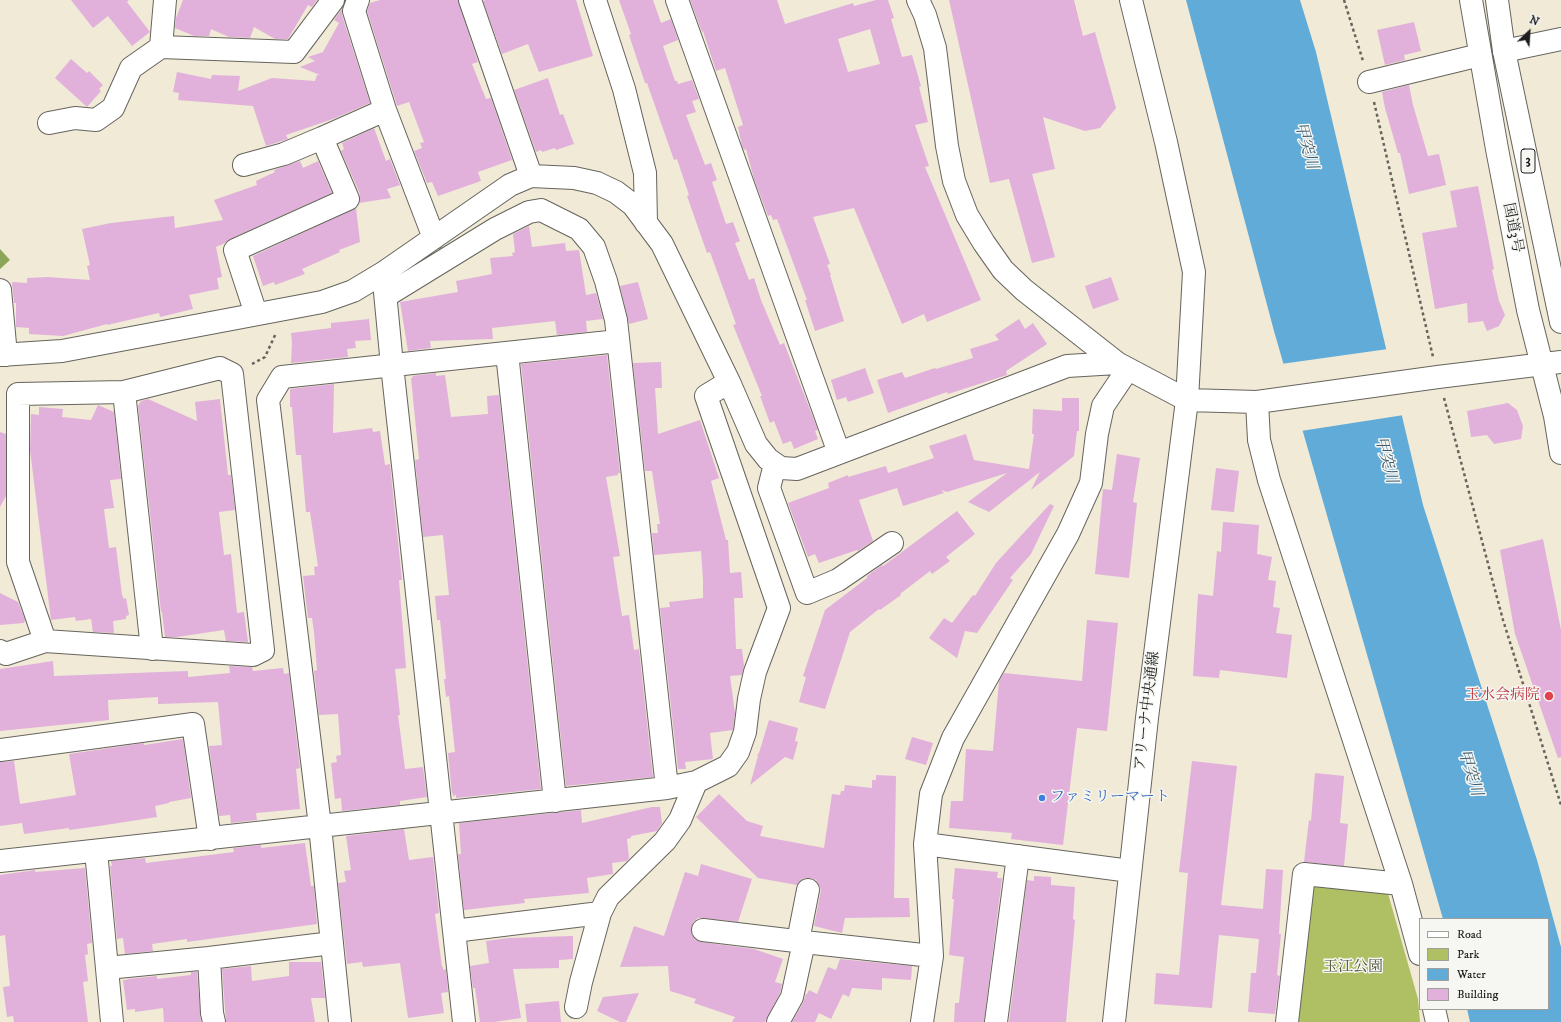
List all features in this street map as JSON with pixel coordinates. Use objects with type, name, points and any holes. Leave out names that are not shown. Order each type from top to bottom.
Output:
[{"type":"main road","points":[[161,47],[165,0]]},
{"type":"main road","points":[[49,123],[75,118],[96,120],[113,108],[131,68],[161,47],[294,52],[333,0]]},
{"type":"main road","points":[[358,0],[354,11],[386,110],[434,238]]},
{"type":"main road","points":[[470,0],[531,176]]},
{"type":"main road","points":[[595,0],[624,89],[646,173],[646,222]]},
{"type":"main road","points":[[677,0],[839,453]]},
{"type":"main road","points":[[918,0],[925,15],[935,48],[947,146],[954,181],[967,215],[1003,270],[1024,290],[1123,366],[1187,400],[1261,402],[1551,363]]},
{"type":"main road","name":"アリーナ中央通線","points":[[1114,1022],[1147,718],[1187,400],[1194,272],[1166,142],[1130,0]]},
{"type":"main road","name":"国道3号","points":[[1471,0],[1497,149],[1528,310],[1551,363],[1555,416],[1561,453]]},
{"type":"main road","name":"国道3号","points":[[1497,0],[1504,51],[1561,322]]},
{"type":"main road","points":[[1504,51],[1561,38]]},
{"type":"main road","points":[[1369,82],[1480,55]]},
{"type":"main road","points":[[244,164],[284,154],[386,110]]},
{"type":"main road","points":[[256,314],[235,250],[348,198],[322,138]]},
{"type":"main road","points":[[0,290],[3,355],[62,351],[287,309],[322,302],[353,291],[383,273],[510,185],[531,176],[574,178],[596,183],[616,192],[633,205],[662,244],[756,444],[768,459],[781,468],[797,469],[1067,366],[1123,366]]},
{"type":"main road","points":[[386,296],[495,229],[529,212],[541,210],[579,230],[594,246],[608,288],[616,320],[667,788]]},
{"type":"main road","points":[[383,273],[464,1022]]},
{"type":"main road","points":[[340,1022],[320,826],[268,400],[282,377],[618,341]]},
{"type":"main road","points":[[507,353],[555,801]]},
{"type":"main road","points":[[922,1022],[932,956],[925,844],[931,794],[952,738],[1068,534],[1091,483],[1097,434],[1103,406],[1123,366]]},
{"type":"main road","points":[[0,652],[6,654],[44,641],[253,655],[263,650],[232,374],[220,368],[124,392],[18,394],[9,526],[18,562],[44,641]]},
{"type":"main road","points":[[0,861],[667,788],[696,782],[728,766],[738,752],[745,732],[749,699],[756,672],[779,608],[706,396],[728,382]]},
{"type":"main road","points":[[124,392],[152,649]]},
{"type":"main road","points":[[1261,402],[1259,440],[1269,480],[1401,884],[1419,950]]},
{"type":"main road","points":[[775,464],[769,488],[806,593],[838,580],[892,543]]},
{"type":"main road","points":[[0,750],[192,724],[210,838]]},
{"type":"main road","points":[[576,1007],[581,982],[600,913],[608,897],[665,841],[680,820],[696,782]]},
{"type":"main road","points":[[925,844],[1130,871]]},
{"type":"main road","points":[[96,851],[112,1022]]},
{"type":"main road","points":[[996,1022],[1018,856]]},
{"type":"main road","points":[[1288,1022],[1304,874],[1401,884]]},
{"type":"main road","points":[[778,1022],[792,997],[808,890]]},
{"type":"main road","points":[[454,931],[600,913]]},
{"type":"main road","points":[[703,930],[932,956]]},
{"type":"main road","points":[[107,968],[332,944]]},
{"type":"main road","points":[[209,958],[212,1013],[214,1022]]},
{"type":"main road","points":[[1434,1010],[1437,1022]]},
{"type":"path","points":[[1344,0],[1369,82],[1435,378],[1502,620],[1561,805]]},
{"type":"path","points":[[232,374],[265,356],[287,309]]},
{"type":"green space","points":[[0,249],[10,260],[0,269]]},
{"type":"green space","name":"玉江公園","points":[[1317,881],[1387,890],[1418,999],[1420,1022],[1293,1022],[1307,889]]},
{"type":"water","name":"甲突川","points":[[1186,0],[1300,0],[1316,52],[1423,505],[1537,860],[1561,947],[1561,1022],[1470,1022],[1467,1010],[1549,1010],[1549,918],[1443,918],[1274,331]]},
{"type":"pier","points":[[1388,349],[1404,415],[1301,431],[1281,364]]},
{"type":"building","points":[[71,0],[129,0],[127,2],[150,32],[132,46],[108,16],[93,28]]},
{"type":"building","points":[[183,0],[317,0],[312,7],[308,5],[288,39],[275,39],[254,27],[250,38],[229,37],[211,29],[209,36],[194,36],[175,28],[176,18]]},
{"type":"building","points":[[380,0],[458,0],[478,62],[472,64],[486,99],[491,98],[512,160],[478,172],[481,181],[438,196],[432,182],[427,183],[414,151],[422,148],[420,143],[424,142],[409,102],[397,106],[367,11],[370,3]]},
{"type":"building","points":[[576,0],[593,56],[539,72],[528,44],[502,54],[483,1]]},
{"type":"building","points":[[619,0],[653,0],[661,23],[671,19],[678,40],[663,46],[675,81],[677,81],[678,84],[692,80],[699,99],[692,101],[696,112],[686,115],[705,165],[711,163],[717,180],[712,182],[726,224],[733,222],[740,241],[735,243],[749,280],[754,278],[761,300],[780,345],[784,343],[818,430],[815,431],[818,439],[794,449],[791,441],[783,444],[774,421],[770,423],[760,396],[762,396],[733,325],[736,324],[710,252],[707,253],[687,196],[689,195],[677,159],[674,160],[647,83],[645,83],[629,35],[631,34]]},
{"type":"building","points":[[690,0],[777,0],[785,24],[853,3],[854,6],[876,0],[888,0],[894,18],[891,19],[902,57],[912,55],[921,86],[919,87],[928,122],[915,125],[929,166],[925,167],[981,300],[927,322],[924,314],[902,324],[854,208],[813,217],[830,264],[827,265],[844,321],[815,331],[805,300],[807,300],[777,219],[773,220],[771,215],[768,216],[754,179],[746,149],[744,150],[742,146],[738,127],[743,125],[725,68],[716,71],[703,31],[702,32]],"holes":[[[870,29],[880,64],[848,72],[838,39]]]},
{"type":"building","points":[[949,0],[1074,0],[1083,36],[1095,32],[1116,108],[1100,128],[1085,131],[1043,117],[1055,169],[1032,174],[1055,257],[1032,263],[1009,179],[990,183]]},
{"type":"building","points":[[342,9],[342,15],[370,103],[333,119],[286,135],[288,139],[266,146],[253,106],[178,100],[179,93],[173,92],[177,72],[211,79],[212,75],[240,76],[238,91],[272,78],[315,81],[317,75],[320,75],[300,67],[315,61],[308,57],[323,52],[339,23],[334,20]]},
{"type":"building","points":[[1414,22],[1421,51],[1404,55],[1405,60],[1385,65],[1377,30]]},
{"type":"building","points":[[71,59],[87,73],[89,71],[103,85],[99,89],[101,91],[87,107],[55,78]]},
{"type":"building","points":[[548,78],[560,115],[563,114],[574,144],[556,150],[555,148],[542,152],[541,150],[536,152],[514,90]]},
{"type":"building","points":[[1409,85],[1413,105],[1428,156],[1439,154],[1446,185],[1409,194],[1400,153],[1398,153],[1382,92]]},
{"type":"building","points":[[374,128],[386,161],[390,159],[400,185],[387,189],[391,198],[359,203],[360,194],[341,151],[344,149],[342,143]]},
{"type":"building","points":[[300,161],[303,168],[318,161],[332,193],[230,239],[216,247],[222,277],[217,278],[219,289],[189,295],[193,309],[160,317],[159,313],[107,324],[63,336],[29,334],[29,328],[16,327],[16,303],[14,303],[12,282],[27,283],[27,278],[47,277],[90,280],[87,266],[90,265],[82,229],[111,223],[174,216],[175,228],[223,220],[214,200],[257,185],[256,181],[275,172],[274,170]]},
{"type":"building","points":[[1478,186],[1494,269],[1492,270],[1499,301],[1505,315],[1499,326],[1487,331],[1483,321],[1468,323],[1467,303],[1435,309],[1422,233],[1457,227],[1450,191]]},
{"type":"building","points":[[356,208],[360,242],[339,250],[340,252],[302,269],[305,274],[275,285],[274,282],[263,286],[253,256]]},
{"type":"building","points":[[529,226],[532,247],[565,243],[566,251],[579,250],[586,295],[596,293],[603,319],[586,321],[587,332],[557,335],[555,321],[492,328],[493,339],[430,341],[431,348],[408,351],[400,302],[458,292],[456,281],[492,274],[490,258],[513,256],[512,253],[515,252],[513,234]]},
{"type":"building","points":[[1111,277],[1119,300],[1093,309],[1085,286]]},
{"type":"building","points":[[638,282],[648,319],[629,324],[620,286]]},
{"type":"building","points":[[369,319],[371,340],[355,341],[356,348],[347,349],[348,357],[291,363],[291,333],[331,328],[331,323]]},
{"type":"building","points":[[1019,319],[1025,329],[1033,323],[1047,344],[1006,371],[1007,375],[948,394],[947,392],[888,413],[877,380],[902,372],[905,378],[973,358],[970,349],[999,340],[995,335]]},
{"type":"building","points":[[607,355],[620,473],[618,473],[618,475],[606,477],[620,556],[613,557],[622,616],[629,615],[634,650],[639,649],[653,777],[566,786],[521,364]]},
{"type":"building","points":[[661,362],[662,388],[655,388],[658,434],[700,420],[719,478],[711,481],[726,540],[728,540],[730,573],[741,572],[743,598],[734,598],[736,649],[742,649],[744,666],[742,675],[730,676],[735,713],[733,730],[710,733],[713,759],[685,762],[686,769],[678,769],[660,608],[670,607],[669,602],[703,598],[703,580],[701,551],[654,555],[652,533],[658,533],[657,524],[660,524],[652,471],[645,471],[633,363]]},
{"type":"building","points":[[865,368],[874,393],[848,402],[846,397],[837,400],[831,380]]},
{"type":"building","points":[[436,373],[436,376],[445,375],[451,417],[488,414],[487,396],[499,395],[541,789],[456,798],[456,795],[453,796],[453,793],[452,794],[448,753],[455,752],[449,696],[446,697],[444,679],[446,679],[440,620],[437,620],[435,596],[449,595],[443,535],[423,537],[415,460],[419,459],[411,378],[413,378],[412,376]]},
{"type":"building","points":[[334,384],[333,433],[372,428],[373,432],[380,431],[385,465],[390,464],[402,580],[399,580],[406,668],[395,669],[400,715],[398,715],[405,769],[423,767],[427,797],[400,801],[400,805],[342,811],[341,798],[335,799],[331,763],[337,762],[336,756],[341,755],[338,714],[319,715],[314,671],[317,670],[314,632],[312,618],[308,618],[303,576],[315,575],[314,567],[318,566],[310,512],[306,512],[301,455],[296,455],[292,407],[290,407],[290,389]]},
{"type":"building","points":[[1062,398],[1079,398],[1079,431],[1077,431],[1074,456],[1031,490],[1040,472],[989,512],[968,502],[1007,473],[947,492],[941,490],[944,493],[903,506],[897,488],[859,500],[873,541],[858,551],[857,550],[819,563],[815,554],[808,557],[788,503],[829,488],[828,483],[848,475],[848,477],[886,466],[888,473],[934,458],[929,446],[966,434],[974,460],[1029,469],[1034,434],[1032,434],[1033,409],[1062,411]]},
{"type":"building","points":[[148,399],[197,421],[195,402],[220,399],[228,475],[231,475],[235,510],[219,512],[224,555],[231,554],[237,613],[244,612],[248,642],[226,641],[224,630],[177,637],[165,637],[138,406],[141,401]]},
{"type":"building","points":[[1508,403],[1517,410],[1523,426],[1521,439],[1494,444],[1487,435],[1471,437],[1467,411]]},
{"type":"building","points":[[98,405],[114,412],[121,479],[110,480],[114,508],[104,509],[109,548],[116,547],[122,595],[124,599],[126,598],[129,615],[126,616],[126,619],[113,621],[114,633],[93,632],[91,619],[76,621],[75,617],[51,620],[30,450],[31,414],[39,415],[39,407],[63,409],[62,417],[91,420]]},
{"type":"building","points":[[0,432],[6,434],[6,496],[0,507]]},
{"type":"building","points":[[1117,454],[1140,458],[1133,502],[1137,503],[1129,578],[1095,574],[1103,489],[1112,490]]},
{"type":"building","points":[[1216,468],[1239,471],[1234,512],[1211,510]]},
{"type":"building","points":[[1050,504],[1054,506],[1031,554],[1010,578],[1013,580],[977,633],[965,631],[957,658],[929,638],[944,618],[952,623],[973,595],[975,596],[996,563]]},
{"type":"building","points":[[957,511],[975,534],[946,557],[950,561],[932,574],[930,571],[900,594],[901,595],[880,610],[879,609],[850,632],[825,709],[799,702],[806,677],[803,676],[825,610],[867,578],[867,576],[882,565],[883,566]]},
{"type":"building","points":[[1223,522],[1259,525],[1257,554],[1272,557],[1268,580],[1276,581],[1273,607],[1280,608],[1276,633],[1292,635],[1287,678],[1220,670],[1219,678],[1193,676],[1198,594],[1213,596],[1217,551],[1221,552]]},
{"type":"building","name":"玉水会病院","points":[[1543,539],[1561,630],[1561,757],[1558,758],[1515,634],[1500,550]]},
{"type":"building","points":[[0,593],[18,602],[25,620],[24,623],[0,625]]},
{"type":"building","points":[[1087,620],[1118,623],[1107,731],[1077,728],[1063,845],[1011,839],[1012,833],[949,828],[951,801],[963,801],[966,749],[993,751],[999,681],[1004,673],[1082,681]]},
{"type":"building","points":[[53,661],[54,676],[188,671],[188,677],[230,673],[229,666],[252,667],[253,671],[283,668],[284,674],[289,673],[300,768],[296,769],[300,809],[256,813],[257,820],[231,823],[230,815],[219,816],[209,746],[222,745],[218,702],[158,704],[158,697],[108,700],[109,720],[0,731],[0,669]]},
{"type":"building","points":[[769,720],[798,728],[795,741],[798,742],[793,760],[785,757],[750,785],[758,756],[757,755],[759,753]]},
{"type":"building","points":[[912,737],[933,743],[926,765],[905,759]]},
{"type":"building","points":[[183,739],[191,798],[155,806],[157,817],[69,830],[69,828],[24,834],[22,823],[0,826],[0,762],[14,761],[20,804],[76,795],[69,754]]},
{"type":"building","points":[[1192,761],[1237,766],[1221,905],[1263,909],[1266,869],[1283,870],[1279,934],[1281,934],[1277,975],[1280,976],[1275,1014],[1248,1012],[1251,973],[1256,973],[1259,939],[1219,935],[1212,1008],[1154,1004],[1156,973],[1179,975],[1188,873],[1179,872]]},
{"type":"building","points":[[1315,773],[1344,776],[1340,823],[1348,824],[1344,866],[1304,862],[1309,820],[1311,821]]},
{"type":"building","points":[[876,775],[896,776],[894,898],[909,898],[910,917],[845,918],[842,933],[814,926],[821,890],[816,880],[804,878],[797,885],[758,878],[696,817],[719,794],[747,821],[763,826],[760,836],[824,848],[832,794],[840,795],[841,791],[844,791],[845,785],[872,788],[872,780],[876,780]]},
{"type":"building","points":[[652,807],[660,807],[662,823],[657,831],[631,836],[631,838],[627,839],[629,858],[627,861],[612,863],[613,874],[587,878],[589,893],[524,899],[525,903],[464,910],[458,854],[461,854],[459,823],[581,810],[582,823]]},
{"type":"building","points":[[404,829],[409,860],[433,857],[439,913],[435,914],[442,967],[443,970],[446,969],[448,992],[441,993],[444,1013],[408,1018],[400,963],[363,967],[362,962],[347,964],[338,883],[346,882],[344,871],[351,870],[346,836]]},
{"type":"building","points":[[305,843],[311,886],[314,886],[317,924],[187,942],[187,939],[152,944],[153,951],[125,954],[123,938],[117,939],[110,866],[112,866],[111,861],[145,858],[146,863],[234,852],[233,848],[261,845],[261,848]]},
{"type":"building","points":[[701,864],[752,879],[738,922],[698,918],[693,922],[691,929],[695,940],[701,942],[754,949],[783,959],[775,982],[782,984],[780,993],[765,1022],[732,1022],[735,1017],[694,1003],[696,999],[670,991],[668,966],[620,967],[634,926],[664,936],[685,872],[698,876]]},
{"type":"building","points":[[85,868],[92,943],[87,944],[88,954],[85,955],[88,981],[83,982],[88,1022],[14,1022],[13,1016],[7,1017],[3,987],[10,986],[5,935],[0,936],[0,875],[35,870],[35,872]]},
{"type":"building","points":[[955,868],[998,872],[997,878],[1002,878],[984,1022],[954,1022],[955,1003],[959,1003],[964,957],[949,955]]},
{"type":"building","points":[[1034,876],[1051,877],[1051,885],[1075,887],[1073,919],[1075,920],[1066,1022],[1009,1022],[1027,880],[1034,881]]},
{"type":"building","points":[[573,936],[573,959],[559,960],[559,968],[513,969],[521,1018],[494,1022],[480,1022],[470,966],[489,963],[486,941],[508,938]]},
{"type":"building","points":[[840,959],[912,966],[911,980],[882,978],[882,990],[852,988],[849,997],[843,994],[831,1019],[819,1013],[815,1022],[792,1022],[809,990],[817,994],[828,967],[836,970]]},
{"type":"building","points":[[289,962],[321,962],[325,998],[311,998],[315,1022],[226,1022],[222,969],[251,966],[252,981],[289,976]]},
{"type":"building","points":[[191,972],[197,972],[201,1022],[164,1022],[163,1008],[135,1012],[135,1009],[127,1010],[123,980],[157,976],[157,979],[191,975]]},
{"type":"building","points":[[639,993],[626,1022],[620,1022],[597,1011],[603,997]]},
{"type":"building","points":[[559,1001],[561,1022],[527,1022],[525,1004]]},
{"type":"place","name":"玉水会病院","points":[[1549,696]]},
{"type":"place","name":"ファミリーマート","points":[[1042,798]]}]
